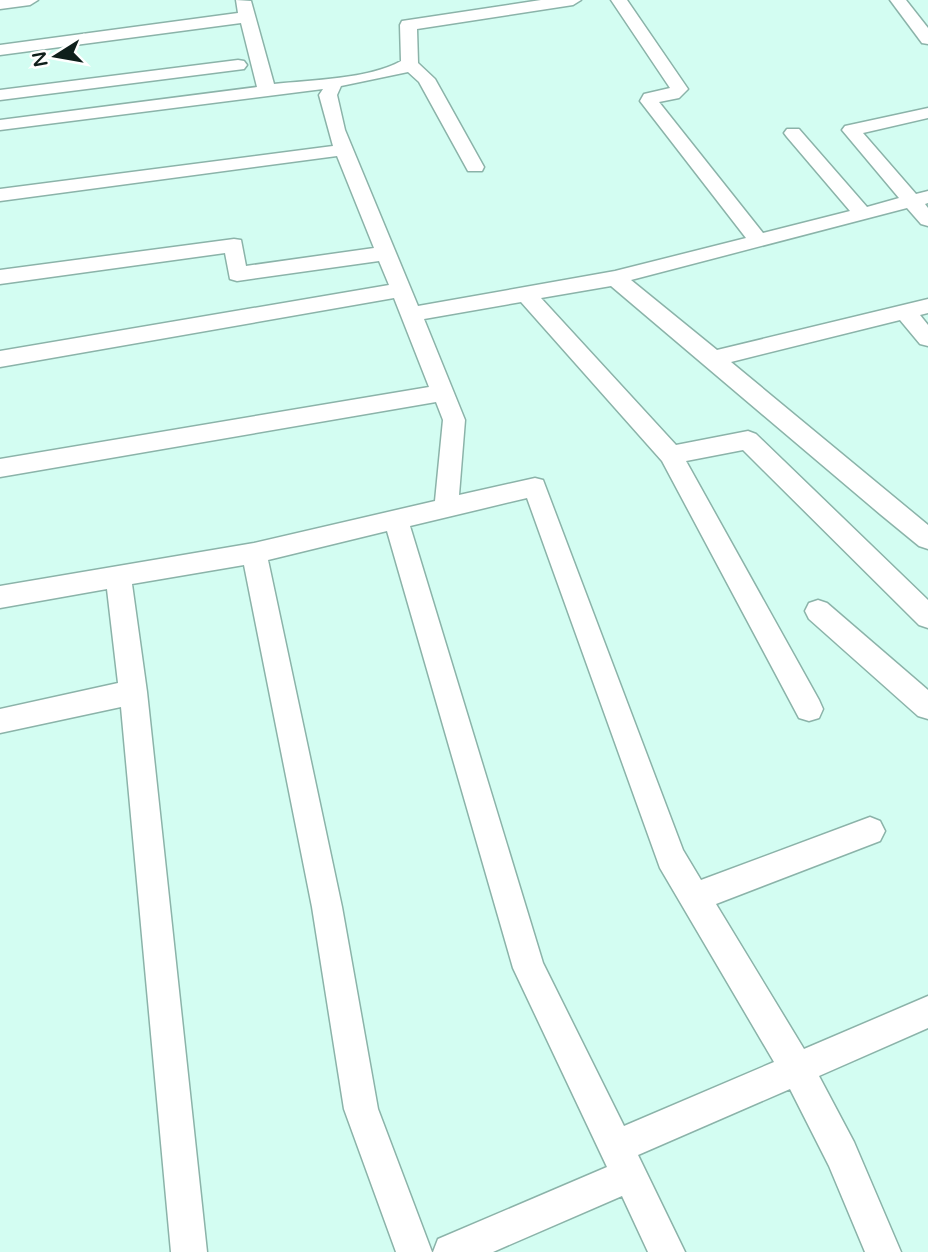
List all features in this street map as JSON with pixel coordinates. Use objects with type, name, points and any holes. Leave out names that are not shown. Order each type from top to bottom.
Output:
[{"type":"street","points":[[0,4],[30,0]]},
{"type":"street","points":[[242,0],[267,90]]},
{"type":"street","points":[[0,125],[334,83],[400,69],[409,64],[411,56],[408,25],[573,0]]},
{"type":"street","points":[[619,0],[679,89],[673,94],[650,98],[649,101],[759,241]]},
{"type":"street","points":[[898,0],[928,38]]},
{"type":"street","points":[[0,50],[247,17]]},
{"type":"street","points":[[409,64],[426,79],[475,167]]},
{"type":"street","points":[[0,95],[238,65]]},
{"type":"street","points":[[334,83],[328,94],[336,130],[454,420],[446,508]]},
{"type":"street","points":[[928,113],[851,130],[919,199],[928,220]]},
{"type":"street","points":[[793,133],[863,214]]},
{"type":"street","points":[[0,195],[344,150]]},
{"type":"street","points":[[411,314],[615,278],[919,199]]},
{"type":"street","points":[[0,277],[234,245],[237,274],[386,253]]},
{"type":"street","points":[[615,278],[715,358],[833,462],[928,540]]},
{"type":"street","points":[[0,359],[401,290]]},
{"type":"street","points":[[526,294],[671,455],[809,709]]},
{"type":"street","points":[[715,358],[928,306]]},
{"type":"street","points":[[905,312],[928,339]]},
{"type":"street","points":[[0,468],[443,393]]},
{"type":"street","points":[[671,455],[748,440],[928,617]]},
{"type":"street","points":[[0,597],[254,553],[535,486],[671,858],[797,1068],[842,1154],[883,1252]]},
{"type":"street","points":[[396,519],[529,968],[667,1252]]},
{"type":"street","points":[[254,553],[327,907],[361,1109],[414,1252]]},
{"type":"street","points":[[118,576],[133,692],[189,1252]]},
{"type":"street","points":[[818,611],[928,707]]},
{"type":"street","points":[[0,721],[133,692]]},
{"type":"street","points":[[694,898],[870,831]]},
{"type":"street","points":[[451,1252],[797,1068],[928,1012]]}]
